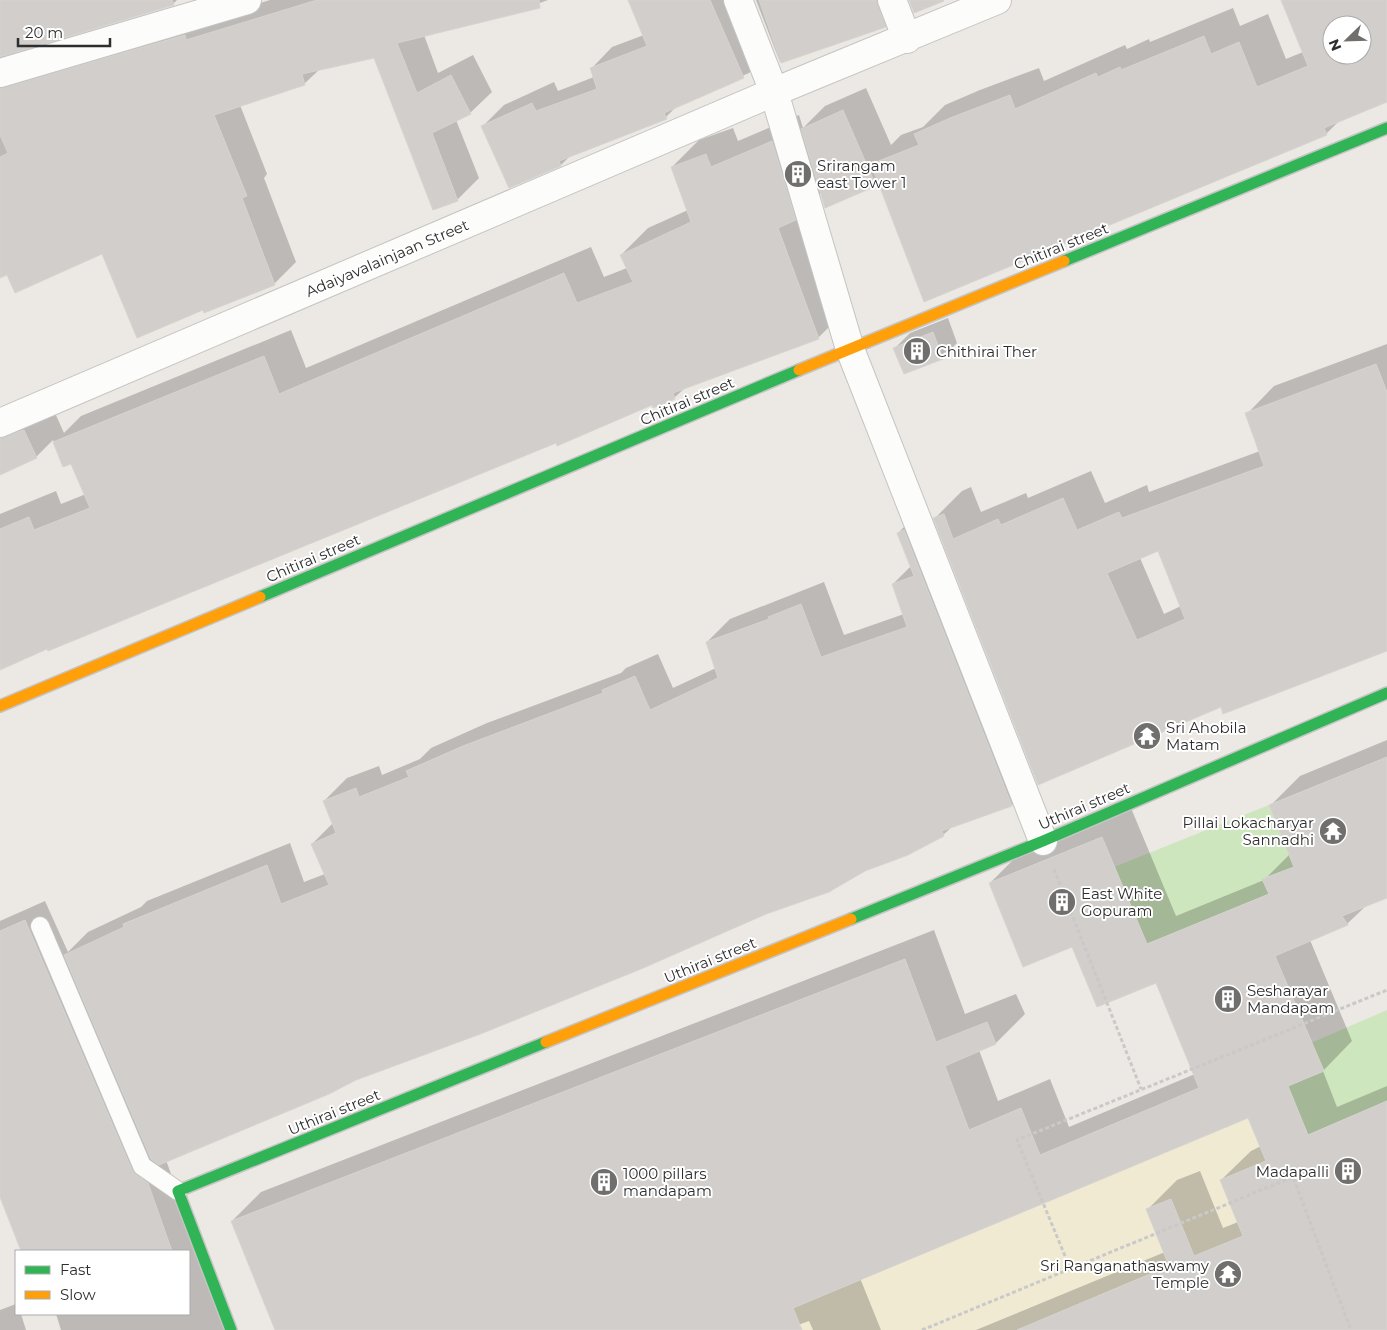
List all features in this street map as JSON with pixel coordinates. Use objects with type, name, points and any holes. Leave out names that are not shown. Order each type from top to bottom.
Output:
[{"type":"street","points":[[0,73],[247,0]]},
{"type":"street","points":[[738,0],[774,92],[850,349],[1043,840]]},
{"type":"street","points":[[892,0],[907,39]]},
{"type":"street","name":"Adaiyavalainjaan Street","points":[[0,423],[774,92],[907,39],[997,0]]},
{"type":"street","name":"Chitirai street","points":[[0,706],[850,349],[1387,128]]},
{"type":"street","name":"Uthirai street","points":[[178,1191],[1043,840],[1387,693]]},
{"type":"street","points":[[178,1191],[231,1330]]},
{"type":"lane","points":[[40,926],[142,1166],[178,1191]]},
{"type":"path","points":[[1043,840],[1141,1089]]},
{"type":"path","points":[[1070,1268],[1017,1140],[1387,990]]},
{"type":"path","points":[[922,1330],[1294,1177],[1351,1330]]},
{"type":"green space","points":[[1269,805],[1294,867],[1263,879],[1269,894],[1146,944],[1114,867]]},
{"type":"green space","points":[[1387,1010],[1387,1101],[1307,1135],[1288,1086],[1324,1071],[1311,1043]]},
{"type":"sand","points":[[1248,1118],[1260,1147],[1294,1132],[1285,1218],[1016,1330],[790,1330],[800,1326],[793,1308]]},
{"type":"building","points":[[0,0],[172,0],[174,5],[0,57]]},
{"type":"building","points":[[317,0],[539,0],[540,8],[397,43],[417,93],[451,75],[471,114],[432,133],[458,201],[433,210],[374,58],[302,74],[305,85],[214,115],[247,196],[242,198],[275,285],[204,313],[203,310],[137,338],[102,254],[15,293],[7,275],[0,278],[0,157],[8,153],[0,135],[0,88],[185,35],[186,40]]},
{"type":"building","points":[[628,0],[710,0],[744,78],[664,113],[667,119],[559,161],[561,166],[509,188],[481,126],[532,103],[536,111],[597,89],[590,68],[647,46]]},
{"type":"building","points":[[759,0],[877,0],[886,27],[781,63]]},
{"type":"building","points":[[909,0],[943,0],[944,1],[914,13]]},
{"type":"building","points":[[1281,0],[1387,0],[1387,102],[1324,128],[1327,135],[924,302],[871,164],[919,145],[914,134],[1010,95],[1015,109],[1096,73],[1098,77],[1120,67],[1121,70],[1204,36],[1211,54],[1239,42],[1257,87],[1308,66]]},
{"type":"building","points":[[843,110],[876,186],[825,208],[801,129]]},
{"type":"building","points":[[772,141],[796,220],[778,228],[819,339],[673,393],[675,399],[653,408],[652,405],[557,446],[556,443],[48,651],[47,649],[0,670],[0,529],[29,517],[34,530],[90,508],[71,464],[63,467],[53,442],[264,356],[279,394],[564,273],[577,303],[633,282],[620,255],[691,222],[671,167],[706,154],[711,167]]},
{"type":"building","name":"Chithirai Ther","points":[[933,332],[943,359],[904,374],[893,348]]},
{"type":"building","points":[[1376,364],[1387,392],[1387,651],[1223,714],[1221,707],[1038,785],[933,518],[944,514],[953,539],[998,519],[1001,525],[1063,498],[1077,530],[1119,512],[1122,518],[1264,466],[1245,413]],"holes":[[[1158,551],[1185,619],[1137,640],[1107,573]]]},
{"type":"building","points":[[24,430],[37,458],[0,475],[0,438]]},
{"type":"building","points":[[904,530],[1012,806],[942,831],[944,836],[908,855],[865,871],[829,892],[766,914],[641,969],[483,1033],[356,1080],[329,1094],[159,1165],[151,1159],[64,955],[124,927],[123,924],[267,865],[281,904],[329,885],[311,844],[336,833],[323,801],[356,788],[359,797],[409,777],[406,771],[463,746],[603,693],[602,690],[635,676],[650,710],[718,678],[706,642],[769,619],[768,617],[801,604],[821,657],[907,627],[892,584],[914,576],[897,533]]},
{"type":"building","points":[[1387,757],[1387,898],[1342,916],[1348,925],[1275,956],[1324,1071],[1288,1086],[1308,1135],[1387,1101],[1387,1330],[1017,1330],[1169,1266],[1146,1209],[1171,1199],[1194,1256],[1243,1236],[1220,1180],[1266,1161],[1248,1118],[793,1308],[802,1330],[275,1330],[231,1221],[905,959],[936,1042],[987,1022],[996,1044],[945,1066],[969,1130],[1021,1108],[1040,1155],[1199,1088],[1156,983],[1097,1007],[1072,947],[1023,967],[989,883],[1102,837],[1147,944],[1269,894],[1262,879],[1294,867],[1269,805]]},
{"type":"building","points":[[25,920],[132,1170],[148,1183],[172,1250],[21,1250],[0,1197],[0,931]]},
{"type":"traffic: fast","points":[[1064,261],[1387,128]]},
{"type":"traffic: fast","points":[[260,597],[799,370]]},
{"type":"traffic: fast","points":[[851,919],[1043,841],[1387,693]]},
{"type":"traffic: fast","points":[[231,1330],[178,1191],[546,1042]]},
{"type":"traffic: slow","points":[[799,370],[1064,261]]},
{"type":"traffic: slow","points":[[0,706],[260,597]]},
{"type":"traffic: slow","points":[[546,1042],[851,919]]},
{"type":"place","name":"Srirangam east Tower 1","points":[[798,174]]},
{"type":"place","name":"Chithirai Ther","points":[[917,351]]},
{"type":"place","name":"Sri Ahobila Matam","points":[[1147,736]]},
{"type":"place","name":"Pillai Lokacharyar Sannadhi","points":[[1333,831]]},
{"type":"place","name":"East White Gopuram","points":[[1062,902]]},
{"type":"place","name":"Sesharayar Mandapam","points":[[1228,999]]},
{"type":"place","name":"Madapalli","points":[[1348,1171]]},
{"type":"place","name":"1000 pillars mandapam","points":[[604,1182]]},
{"type":"place","name":"Sri Ranganathaswamy Temple","points":[[1228,1274]]}]
